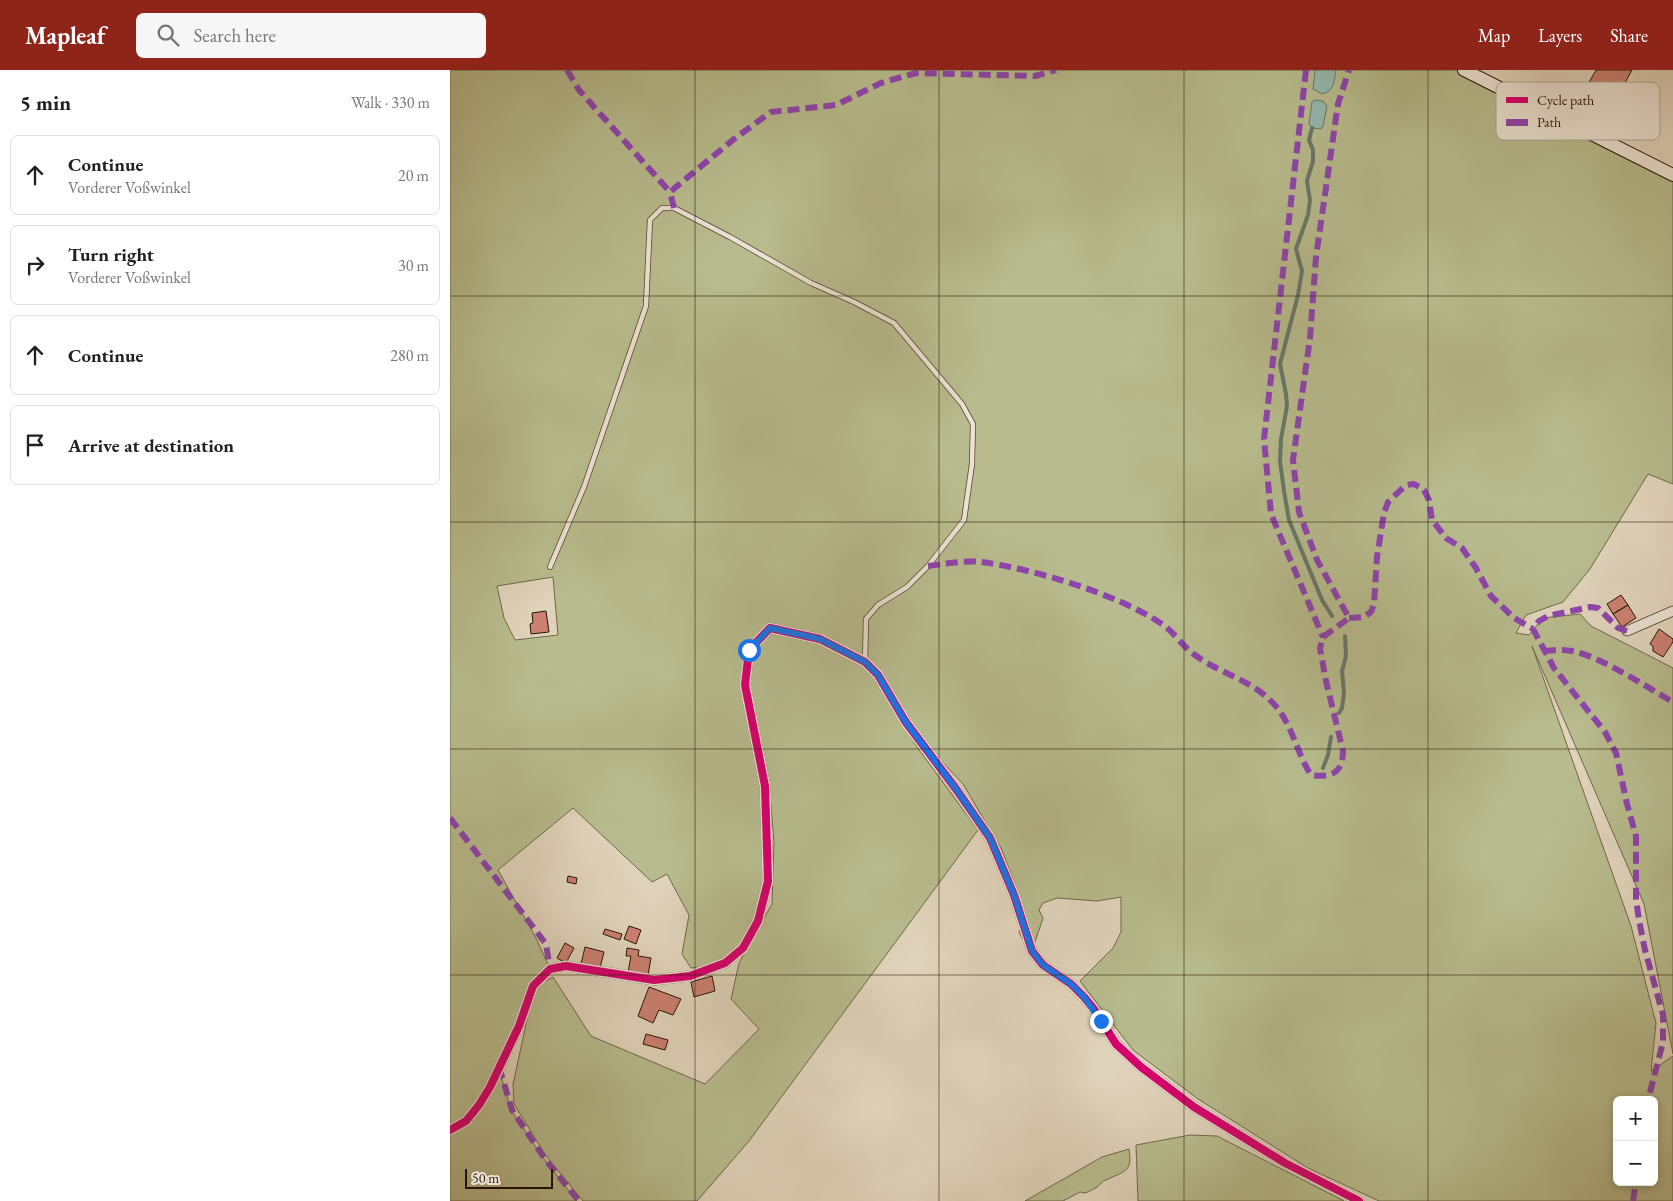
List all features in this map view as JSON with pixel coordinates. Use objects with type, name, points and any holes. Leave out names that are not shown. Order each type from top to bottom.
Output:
[{"type":"main road","points":[[1464,70],[1496,86]]},
{"type":"main road","points":[[1603,140],[1673,175]]},
{"type":"street","points":[[1627,631],[1673,612]]},
{"type":"street","points":[[450,1130],[466,1121],[479,1106],[519,1026],[533,986],[550,968],[566,966],[654,980],[690,976],[724,963],[743,948],[758,921],[768,881],[765,786],[745,685],[749,650],[770,628],[820,639],[865,662],[878,675],[905,721],[990,838],[1014,895],[1032,951],[1043,965],[1071,984],[1084,997],[1116,1044],[1140,1067],[1194,1107],[1285,1163],[1359,1201]]},
{"type":"lane","points":[[550,567],[584,487],[646,306],[650,220],[662,208],[674,208],[811,283],[854,302],[894,323],[962,404],[973,424],[972,464],[964,520],[928,566],[907,587],[878,605],[866,619],[865,662]]},
{"type":"green space","points":[[450,70],[1464,70],[1496,86],[1496,140],[1603,140],[1673,175],[1673,484],[1648,474],[1590,569],[1563,602],[1526,615],[1516,633],[1529,635],[1543,618],[1580,614],[1591,626],[1673,668],[1673,1054],[1644,904],[1532,646],[1631,926],[1656,1023],[1651,1071],[1673,1056],[1673,1201],[1379,1201],[1308,1168],[1198,1099],[1133,1050],[1080,981],[1113,948],[1121,932],[1121,897],[1097,901],[1057,898],[1043,903],[1039,910],[1043,918],[1035,942],[1023,940],[1019,932],[1026,917],[1001,848],[963,784],[935,754],[891,692],[878,679],[876,682],[917,747],[978,830],[749,1141],[697,1201],[583,1201],[546,1156],[514,1104],[513,1084],[528,1015],[538,985],[553,977],[591,1036],[705,1084],[759,1029],[731,999],[739,963],[772,904],[774,843],[769,781],[749,686],[753,650],[773,633],[771,628],[748,649],[744,685],[762,786],[765,881],[756,920],[741,946],[716,965],[691,968],[682,954],[689,915],[667,874],[652,882],[573,808],[498,870],[537,940],[550,969],[531,988],[518,1026],[471,1113],[450,1129]],"holes":[[[553,577],[558,635],[515,640],[504,618],[497,586]]]},
{"type":"green space","points":[[499,1069],[511,1110],[544,1159],[577,1201],[450,1201],[450,1131],[466,1122]]},
{"type":"green space","points":[[1190,1135],[1217,1136],[1344,1201],[1138,1201],[1136,1145]]},
{"type":"green space","points":[[1129,1149],[1130,1163],[1126,1170],[1086,1193],[1080,1192],[1063,1201],[1025,1201],[1102,1157]]},
{"type":"water","points":[[1315,70],[1336,70],[1333,85],[1326,93],[1322,94],[1313,89]]},
{"type":"water","points":[[1314,100],[1323,101],[1327,106],[1321,129],[1312,128],[1309,124],[1312,102]]},
{"type":"building","points":[[1596,70],[1632,70],[1625,82],[1589,82]]},
{"type":"building","points":[[1621,595],[1628,605],[1613,614],[1607,604]]},
{"type":"building","points":[[1628,605],[1636,618],[1622,627],[1613,614]]},
{"type":"building","points":[[546,611],[549,632],[531,634],[532,613]]},
{"type":"building","points":[[1659,629],[1673,639],[1663,657],[1653,651],[1653,646],[1650,644]]},
{"type":"building","points":[[568,876],[577,878],[576,884],[567,882]]},
{"type":"building","points":[[629,926],[641,930],[636,944],[624,939]]},
{"type":"building","points":[[605,929],[622,934],[620,940],[603,934]]},
{"type":"building","points":[[565,943],[574,948],[566,963],[557,958]]},
{"type":"building","points":[[585,947],[604,952],[600,968],[581,964]]},
{"type":"building","points":[[627,948],[639,950],[638,956],[651,958],[648,975],[628,972],[631,956],[626,956]]},
{"type":"building","points":[[712,976],[715,991],[694,997],[691,982]]},
{"type":"building","points":[[649,987],[681,999],[673,1015],[659,1010],[653,1023],[638,1016]]},
{"type":"building","points":[[646,1034],[668,1040],[665,1050],[643,1044]]},
{"type":"waterway","points":[[1312,128],[1309,140],[1313,150],[1313,161],[1307,181],[1310,200],[1308,215],[1296,249],[1302,271],[1298,295],[1280,364],[1287,406],[1281,439],[1280,461],[1289,520],[1322,600],[1332,616]]},
{"type":"waterway","points":[[1339,713],[1342,708],[1344,693],[1342,671],[1346,656],[1345,636]]},
{"type":"waterway","points":[[1323,768],[1328,755],[1331,737]]},
{"type":"marked path","points":[[567,70],[579,90],[670,192]]},
{"type":"marked path","points":[[674,208],[670,192],[734,139],[771,112],[836,105],[881,83],[916,73],[1035,76],[1056,70]]},
{"type":"marked path","points":[[1306,70],[1264,439],[1271,514],[1323,637]]},
{"type":"marked path","points":[[928,566],[954,562],[981,562],[1025,570],[1099,593],[1143,613],[1166,627],[1195,655],[1264,694],[1279,710],[1311,775],[1330,775],[1338,769],[1341,764],[1343,751],[1320,648],[1323,637],[1349,618],[1317,560],[1299,512],[1293,460],[1310,338],[1316,257],[1338,104],[1349,70]]},
{"type":"marked path","points":[[1349,618],[1364,617],[1371,612],[1374,604],[1377,557],[1384,513],[1388,502],[1406,485],[1414,484],[1424,490],[1429,500],[1432,520],[1446,538],[1462,548],[1476,568],[1491,596],[1514,618],[1533,629]]},
{"type":"marked path","points":[[1627,631],[1618,628],[1598,608],[1590,607],[1548,616],[1539,621],[1533,629],[1554,668],[1605,732],[1616,753],[1636,836],[1636,899],[1639,920],[1645,950],[1663,1015],[1663,1042],[1649,1096]]},
{"type":"marked path","points":[[1544,651],[1568,650],[1584,654],[1623,673],[1673,702]]},
{"type":"marked path","points":[[450,818],[546,944],[550,969]]},
{"type":"marked path","points":[[499,1067],[512,1110],[545,1159],[579,1201]]},
{"type":"marked path","points":[[1633,1201],[1635,1186]]},
{"type":"cycle path","points":[[450,1130],[466,1121],[479,1105],[490,1087],[519,1026],[533,986],[550,969],[566,966],[654,980],[690,976],[725,963],[743,948],[758,921],[768,881],[765,786],[745,685],[749,650],[770,628],[820,639],[865,662],[878,675],[905,721],[990,838],[1014,895],[1032,951],[1043,965],[1071,984],[1084,997],[1116,1044],[1141,1067],[1194,1107],[1285,1163],[1359,1201]]},
{"type":"route","points":[[749,650],[770,628],[820,639],[865,662],[878,675],[905,721],[990,838],[1014,895],[1032,951],[1043,965],[1071,984],[1084,997],[1101,1021]]}]
